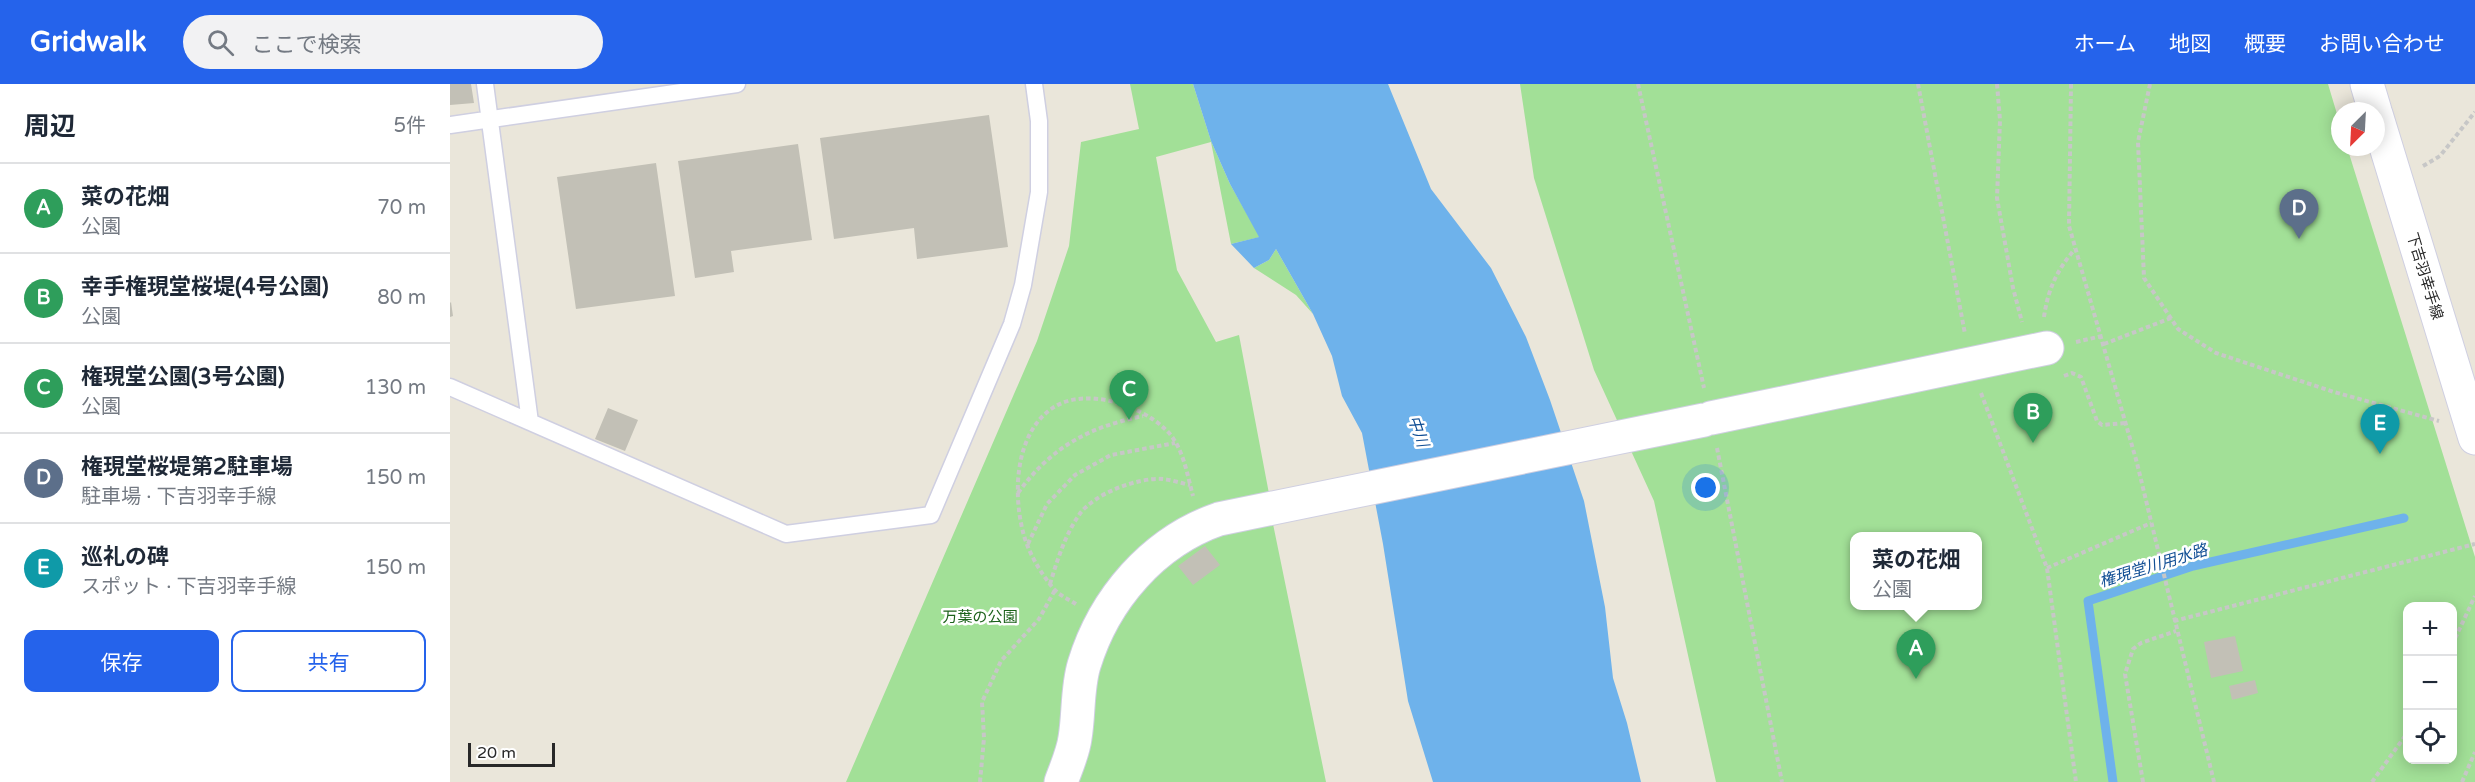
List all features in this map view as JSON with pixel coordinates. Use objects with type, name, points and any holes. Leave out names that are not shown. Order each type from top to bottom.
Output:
[{"type":"street","name":"下吉羽幸手線","points":[[2367,84],[2373,102]]},
{"type":"street","name":"下吉羽幸手線","points":[[2385,142],[2475,438]]},
{"type":"street","points":[[1061,782],[1075,741],[1083,667],[1101,621],[1130,580],[1158,551],[1202,525],[1219,519],[2039,350]]},
{"type":"lane","points":[[485,84],[530,422]]},
{"type":"lane","points":[[450,125],[736,84]]},
{"type":"lane","points":[[450,387],[786,534],[931,515],[1012,324],[1023,285],[1040,192],[1039,121],[1034,84]]},
{"type":"path","points":[[1638,84],[1782,782]]},
{"type":"path","points":[[1918,84],[1970,364],[2047,568],[2076,782]]},
{"type":"path","points":[[1997,84],[2000,120],[1997,198],[2013,288],[2039,350]]},
{"type":"path","points":[[2071,84],[2069,226],[2125,423],[2214,782]]},
{"type":"path","points":[[2150,84],[2138,142],[2144,278],[2178,329],[2216,352],[2334,392],[2442,422]]},
{"type":"path","points":[[2396,179],[2440,156],[2475,112]]},
{"type":"path","points":[[2076,248],[2060,267],[2046,302],[2039,350],[2041,377],[2055,380],[2072,373],[2081,377],[2097,421],[2102,425],[2125,423]]},
{"type":"path","points":[[2104,344],[2171,318]]},
{"type":"path","points":[[1101,621],[1055,590],[1033,559],[1023,532],[1018,494],[1020,462],[1032,430],[1051,409],[1081,398],[1108,399],[1166,429],[1180,450],[1202,525]]},
{"type":"path","points":[[1018,494],[1043,462],[1071,441],[1097,428],[1144,416]]},
{"type":"path","points":[[1028,545],[1047,504],[1075,475],[1111,455],[1175,443]]},
{"type":"path","points":[[1050,584],[1080,513],[1098,498],[1123,486],[1161,479],[1190,485]]},
{"type":"path","points":[[2047,568],[2151,523]]},
{"type":"path","points":[[2174,621],[2475,544]]},
{"type":"path","points":[[980,782],[984,738],[982,702],[1001,661],[1039,620],[1055,590]]},
{"type":"path","points":[[2457,634],[2475,596]]},
{"type":"path","points":[[2144,782],[2125,674],[2133,650],[2141,643],[2176,631]]},
{"type":"path","points":[[2372,782],[2403,739]]},
{"type":"path","points":[[2462,782],[2475,752]]},
{"type":"green space","name":"万葉の公園","points":[[1130,84],[1193,84],[1211,141],[1230,184],[1260,237],[1231,244],[1211,142],[1156,157],[1177,270],[1216,342],[1239,335],[1273,524],[1326,782],[846,782],[1037,341],[1069,246],[1081,142],[1139,129]]},
{"type":"green space","points":[[1520,84],[2328,84],[2333,102],[2331,102],[2331,156],[2350,156],[2475,557],[2475,782],[1716,782],[1654,501],[1594,370],[1534,178]]},
{"type":"green space","points":[[1276,249],[1313,314],[1296,295],[1254,268],[1269,260]]},
{"type":"water","name":"中川","points":[[1193,84],[1388,84],[1431,189],[1491,268],[1526,337],[1550,400],[1584,501],[1605,607],[1613,678],[1627,723],[1641,782],[1433,782],[1408,701],[1383,544],[1362,433],[1342,396],[1332,356],[1313,314],[1276,249],[1269,260],[1254,268],[1231,244],[1259,237],[1230,184],[1211,141]]},
{"type":"building","points":[[450,84],[471,84],[474,103],[450,105]]},
{"type":"building","points":[[989,115],[1008,247],[917,259],[914,228],[834,239],[820,138]]},
{"type":"building","points":[[798,144],[812,240],[731,251],[734,272],[695,278],[678,161]]},
{"type":"building","points":[[656,163],[675,296],[576,309],[557,177]]},
{"type":"building","points":[[450,303],[453,316],[450,317]]},
{"type":"building","points":[[608,408],[638,420],[625,451],[595,439]]},
{"type":"building","points":[[1205,546],[1220,565],[1193,585],[1178,566]]},
{"type":"building","points":[[2235,636],[2243,671],[2211,678],[2204,642]]},
{"type":"building","points":[[2255,680],[2258,693],[2232,700],[2229,686]]},
{"type":"waterway","name":"権現堂川用水路","points":[[2113,782],[2088,601],[2193,566],[2404,518]]},
{"type":"place","name":"権現堂桜堤第2駐車場","points":[[2299,239]]},
{"type":"place","name":"権現堂公園(3号公園)","points":[[1129,420]]},
{"type":"place","name":"幸手権現堂桜堤(4号公園)","points":[[2033,443]]},
{"type":"place","name":"巡礼の碑","points":[[2380,454]]},
{"type":"place","name":"菜の花畑","points":[[1916,679]]}]
